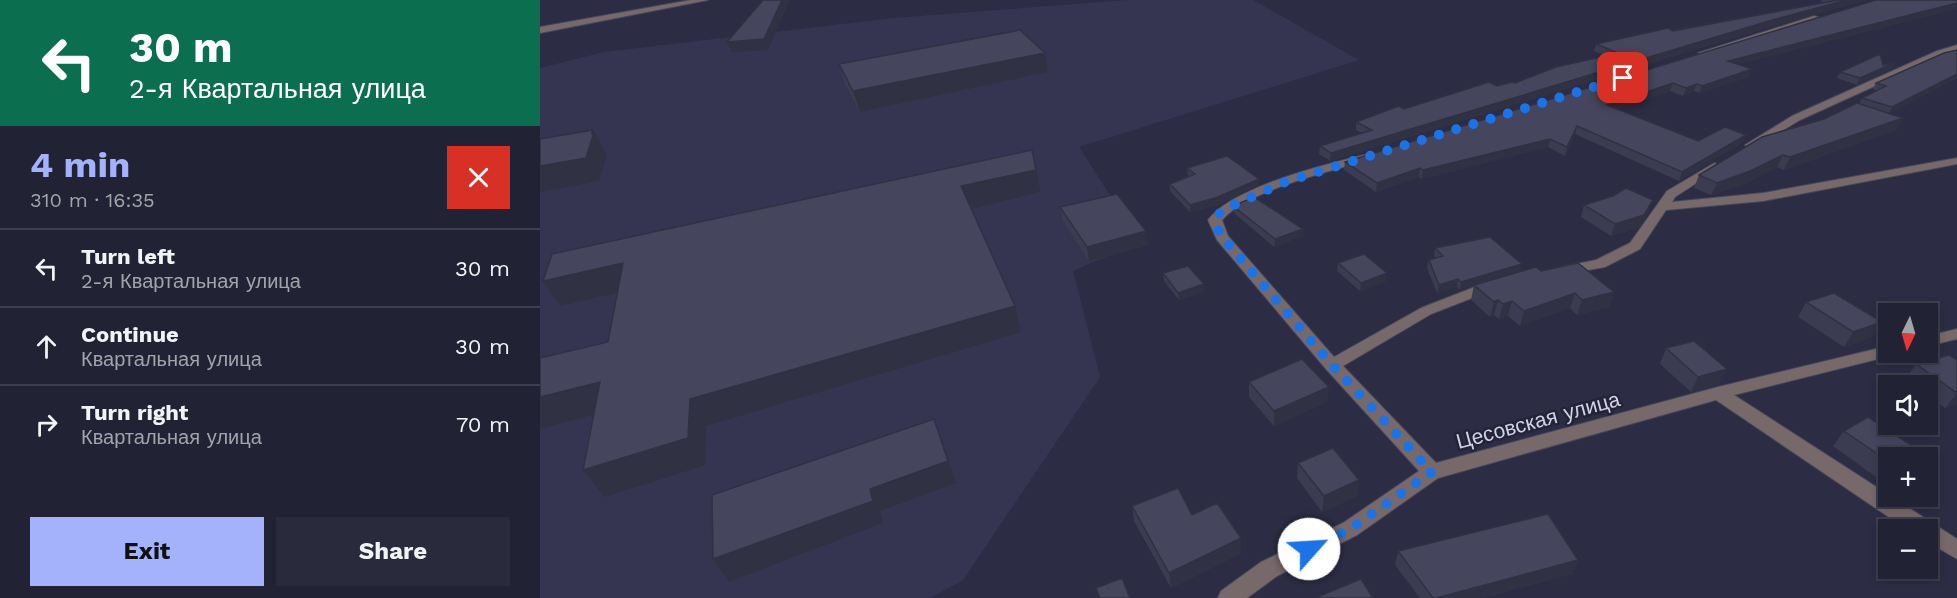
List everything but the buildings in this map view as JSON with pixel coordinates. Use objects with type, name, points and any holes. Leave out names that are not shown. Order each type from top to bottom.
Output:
[{"type":"street","points":[[540,30],[704,0]]},
{"type":"street","points":[[1692,56],[1826,16]]},
{"type":"street","points":[[1555,270],[1600,264],[1622,254],[1642,238],[1660,207],[1671,194],[1732,156],[1796,118],[1940,53],[1957,48]]},
{"type":"street","points":[[1377,154],[1285,182],[1223,210],[1215,220],[1222,237],[1332,365],[1432,472]]},
{"type":"street","points":[[1660,207],[1763,197],[1957,160]]},
{"type":"street","points":[[1332,365],[1426,311],[1461,296],[1509,281]]},
{"type":"street","points":[[1938,339],[1957,334]]},
{"type":"street","name":"Цесовская улица","points":[[1229,598],[1269,569],[1350,529],[1432,472],[1718,393],[1878,353]]},
{"type":"street","points":[[1718,393],[1910,519]]},
{"type":"street","points":[[1938,537],[1957,550]]},
{"type":"shaded area","points":[[1128,0],[1253,0],[1359,60],[1079,147],[1140,242],[1073,271],[1100,377],[963,580],[930,598],[540,598],[540,68],[604,52],[894,18]]},
{"type":"route","points":[[1309,549],[1350,529],[1432,472],[1332,365],[1222,237],[1216,226],[1215,220],[1218,214],[1285,182],[1623,78]]}]
